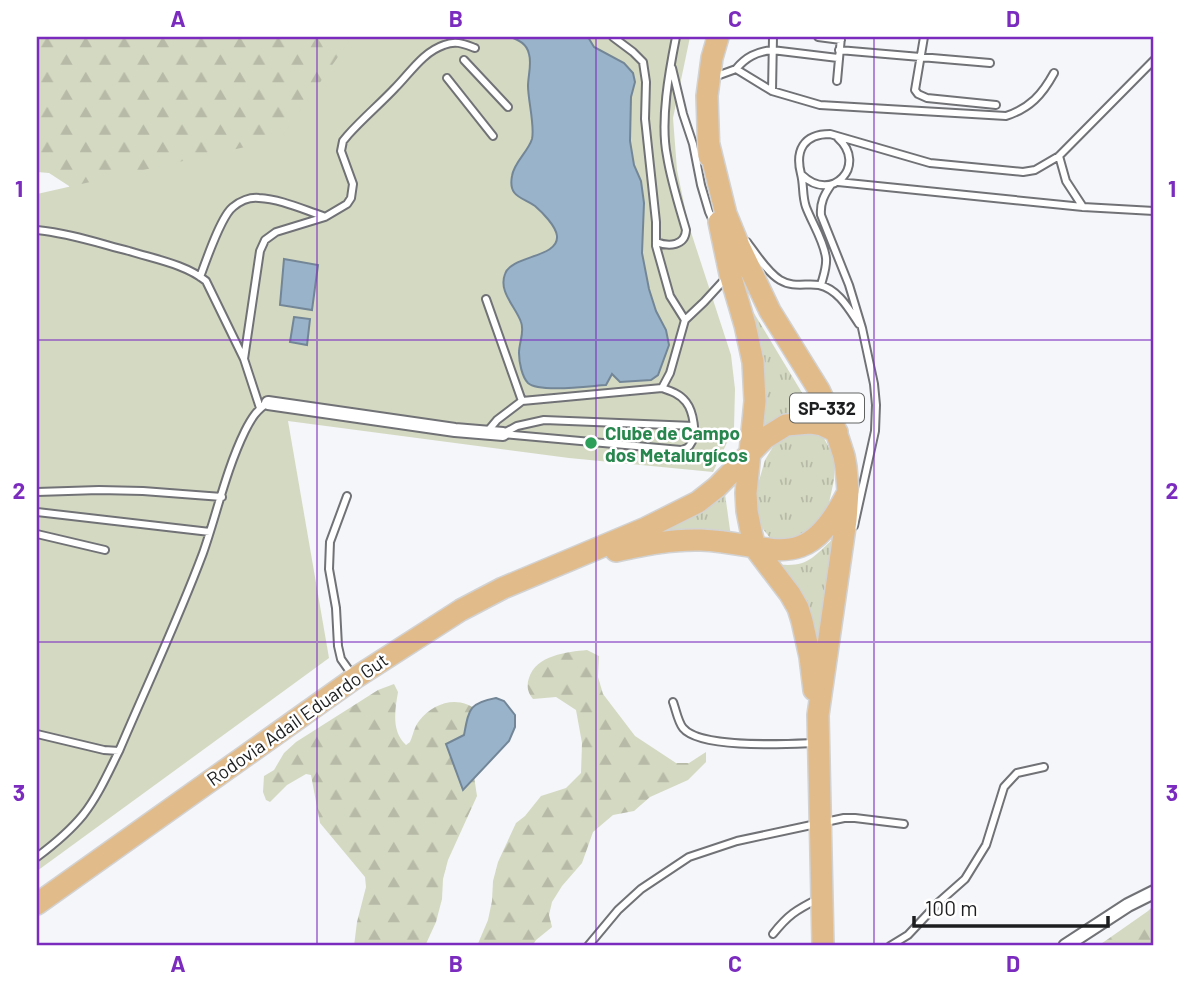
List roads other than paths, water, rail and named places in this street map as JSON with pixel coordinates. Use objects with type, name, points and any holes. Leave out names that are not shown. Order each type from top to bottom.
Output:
[{"type":"main road","name":"SP-332","points":[[718,37],[709,79],[707,118],[711,184],[730,274],[753,362],[755,401],[746,494],[747,511],[755,548],[798,608],[810,657],[818,715],[823,946]]},
{"type":"main road","name":"SP-332","points":[[709,145],[726,214],[739,246],[770,311],[819,390],[844,456],[848,491],[846,520],[818,715]]},
{"type":"main road","points":[[750,454],[765,438],[786,425],[810,423],[837,432]]},
{"type":"main road","name":"Rodovia Adail Eduardo Gut","points":[[37,904],[355,678],[461,610],[503,588],[674,515],[698,502],[717,487],[750,454]]},
{"type":"main road","points":[[755,548],[784,551],[805,545],[831,521],[848,491]]},
{"type":"main road","name":"Rodovia Adail Eduardo Gut","points":[[573,560],[676,540],[704,540],[755,548]]},
{"type":"street","points":[[264,405],[503,434]]},
{"type":"street","points":[[1065,946],[1128,905],[1154,892]]},
{"type":"lane","points":[[613,37],[643,62],[646,82],[645,119],[656,242],[669,292],[685,320]]},
{"type":"lane","points":[[656,242],[667,245],[682,241],[686,230],[666,155],[664,131],[676,37]]},
{"type":"lane","points":[[772,91],[774,37]]},
{"type":"lane","points":[[818,37],[841,38],[838,81]]},
{"type":"lane","points":[[924,37],[915,90],[918,94],[927,98],[996,105]]},
{"type":"lane","points":[[244,359],[260,251],[265,240],[276,232],[324,217],[342,208],[351,198],[353,184],[341,151],[348,135],[430,52],[459,39],[475,48]]},
{"type":"lane","points":[[709,79],[736,69],[755,54],[772,50],[838,58]]},
{"type":"lane","points":[[839,50],[989,63]]},
{"type":"lane","points":[[464,60],[508,107]]},
{"type":"lane","points":[[821,285],[826,260],[805,205],[798,160],[802,146],[814,136],[830,134],[930,163],[1008,172],[1035,170],[1059,156],[1154,60]]},
{"type":"lane","points":[[671,63],[709,212],[722,237]]},
{"type":"lane","points":[[736,69],[772,91],[820,105],[1006,116],[1022,111],[1044,91],[1054,73]]},
{"type":"lane","points":[[447,78],[493,136]]},
{"type":"lane","points":[[802,175],[815,185],[823,186],[838,182],[846,174],[850,165],[846,145],[830,134]]},
{"type":"lane","points":[[1059,156],[1066,181],[1083,207]]},
{"type":"lane","points":[[838,182],[1083,207],[1154,211]]},
{"type":"lane","points":[[831,185],[822,200],[821,215],[849,285],[862,328],[876,405],[875,431],[859,510],[838,578]]},
{"type":"lane","points":[[200,277],[231,208],[244,201],[255,198],[273,200],[324,217]]},
{"type":"lane","points":[[726,214],[781,281],[801,286],[821,285],[842,299],[862,328]]},
{"type":"lane","points":[[37,230],[72,235],[172,264],[206,281],[264,405],[249,423],[237,448],[184,603],[118,751],[83,815],[37,858]]},
{"type":"lane","points":[[662,388],[670,373],[685,320],[730,274]]},
{"type":"lane","points":[[486,299],[522,401]]},
{"type":"lane","points":[[487,433],[497,420],[522,401],[662,388],[684,400],[689,407],[694,426],[691,445],[681,450],[503,434]]},
{"type":"lane","points":[[503,434],[517,426],[544,420],[694,426]]},
{"type":"lane","points":[[37,492],[143,491],[222,497]]},
{"type":"lane","points":[[347,496],[330,542],[329,569],[341,659],[355,678]]},
{"type":"lane","points":[[37,512],[210,531]]},
{"type":"lane","points":[[37,534],[105,550]]},
{"type":"lane","points":[[673,702],[683,728],[697,737],[764,745],[819,743]]},
{"type":"lane","points":[[37,734],[118,751]]},
{"type":"lane","points":[[890,946],[908,935],[965,879],[986,845],[1004,787],[1017,773],[1045,767]]},
{"type":"lane","points":[[588,946],[618,910],[641,889],[689,857],[737,841],[821,822],[855,818],[904,824]]},
{"type":"lane","points":[[773,934],[786,917],[822,897]]},
{"type":"water","points":[[510,37],[588,37],[594,47],[624,63],[633,73],[635,82],[631,97],[630,141],[644,203],[642,253],[649,289],[666,330],[669,345],[658,375],[651,380],[620,382],[612,374],[606,385],[543,388],[528,383],[524,377],[519,357],[522,326],[503,281],[509,268],[516,263],[551,249],[557,236],[545,215],[517,196],[512,188],[513,171],[530,144],[533,127],[528,86],[529,54],[522,43]]},
{"type":"water","points":[[284,259],[318,265],[312,310],[280,305]]},
{"type":"water","points":[[294,317],[310,319],[307,345],[290,342]]},
{"type":"water","points":[[496,698],[504,701],[515,715],[515,727],[509,741],[463,790],[446,744],[464,735],[469,713],[475,705]]},
{"type":"place","name":"Clube de Campo dos Metalurgícos","points":[[591,443]]}]
